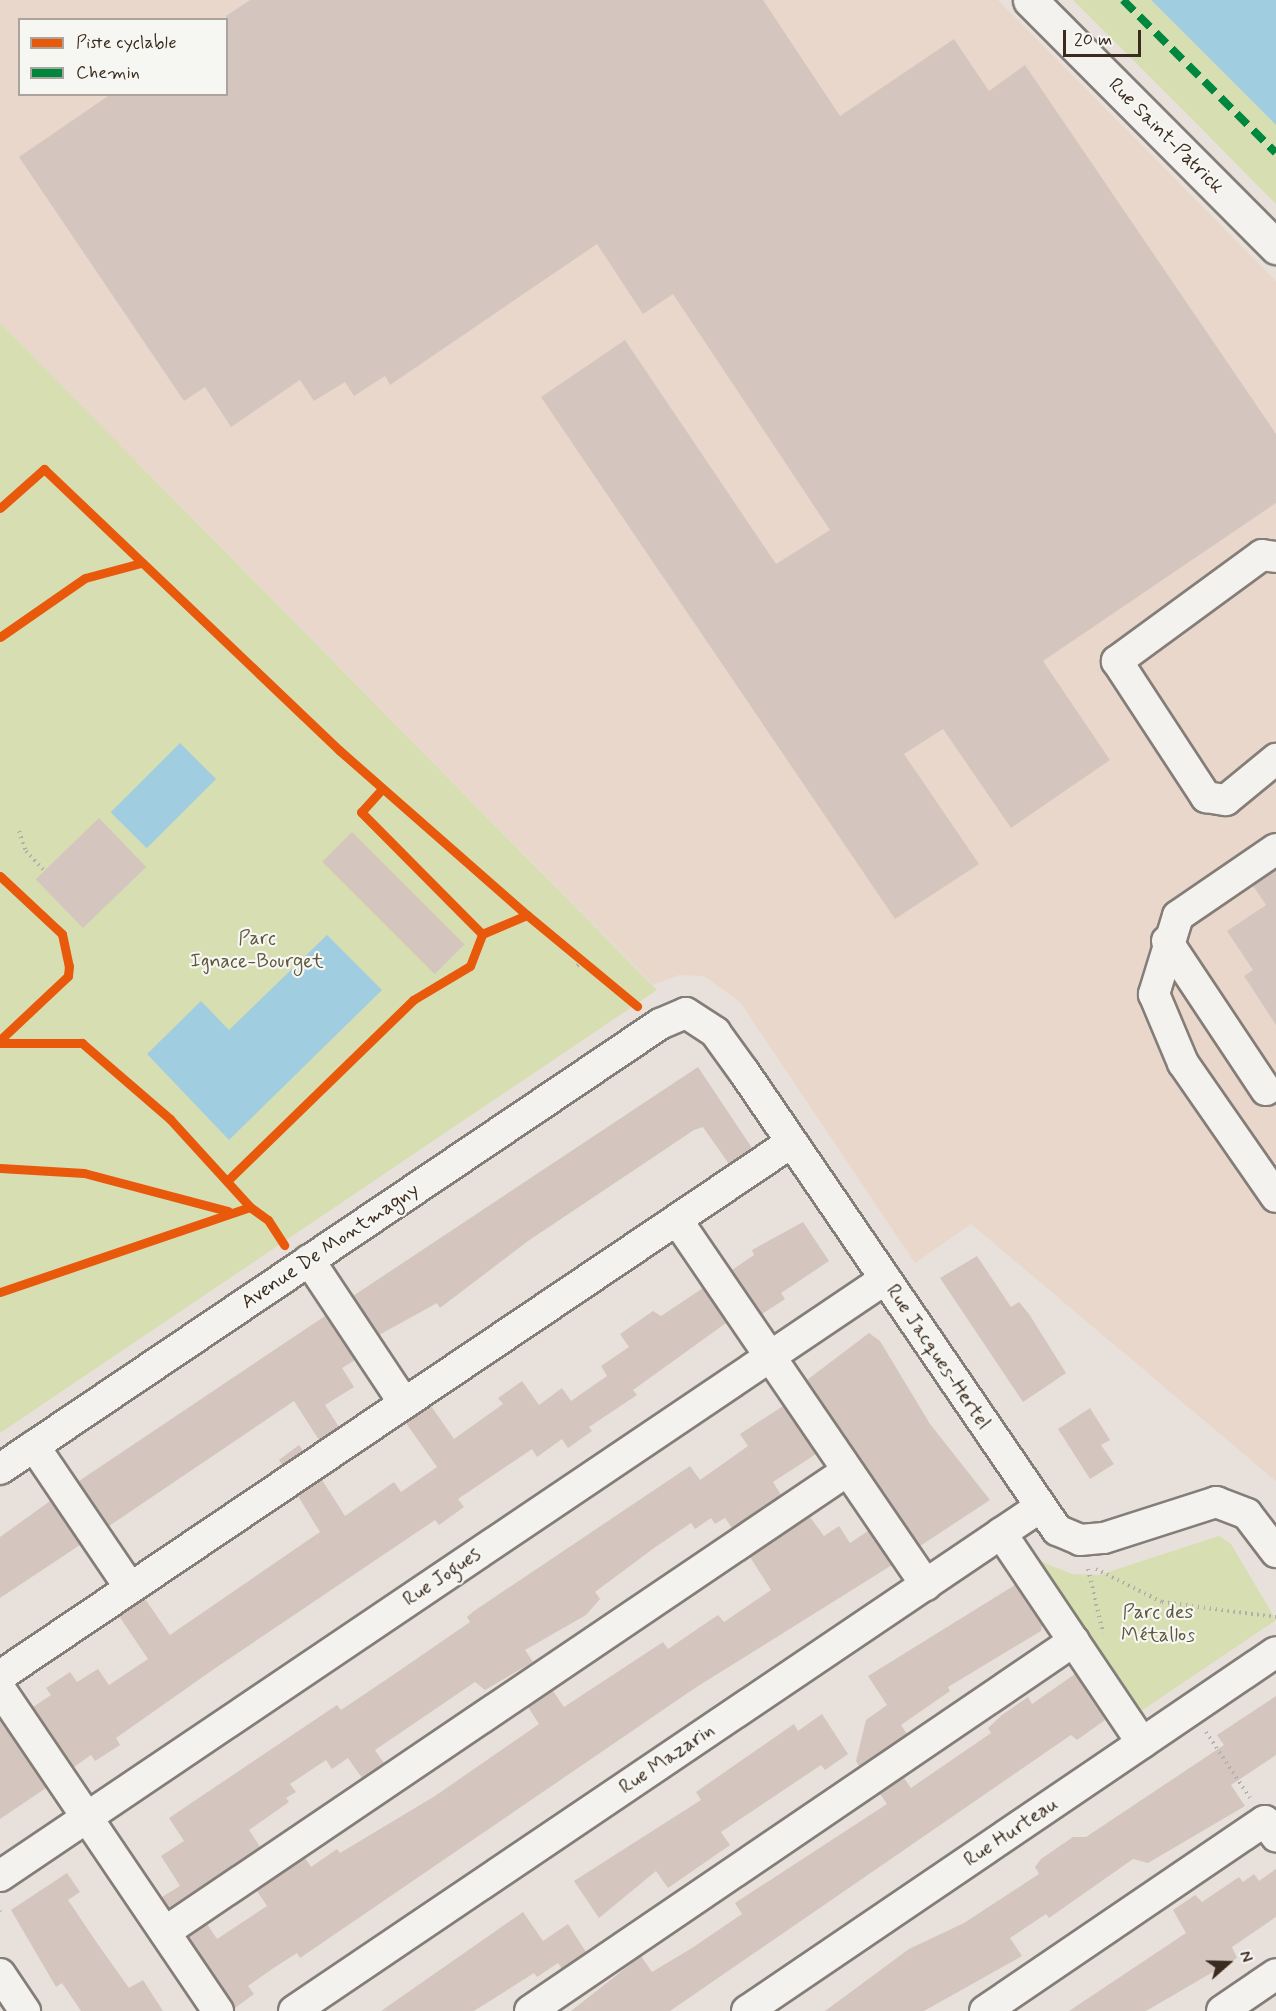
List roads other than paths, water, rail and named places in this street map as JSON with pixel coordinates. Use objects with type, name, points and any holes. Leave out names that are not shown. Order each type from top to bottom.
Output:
[{"type":"main road","name":"Rue Saint-Patrick","points":[[1030,0],[1276,247]]},
{"type":"street","points":[[1276,557],[1262,555],[1117,661],[1206,797],[1226,800],[1276,759]]},
{"type":"street","points":[[1276,849],[1178,916],[1167,941],[1154,994],[1183,1063],[1276,1197]]},
{"type":"street","points":[[1167,941],[1266,1090]]},
{"type":"street","name":"Rue Jacques-Hertel","points":[[660,1024],[686,1013],[704,1020],[792,1142],[1057,1530],[1080,1540],[1104,1538],[1200,1505],[1233,1504],[1276,1552]]},
{"type":"street","name":"Avenue De Montmagny","points":[[0,1469],[660,1024]]},
{"type":"street","points":[[0,1676],[792,1142]]},
{"type":"street","points":[[677,1220],[926,1585]]},
{"type":"street","points":[[309,1260],[404,1403]]},
{"type":"street","name":"Rue Jogues","points":[[0,1876],[885,1279]]},
{"type":"street","points":[[34,1446],[130,1588]]},
{"type":"street","points":[[165,1932],[847,1471]]},
{"type":"street","name":"Rue Mazarin","points":[[294,2011],[1040,1507]]},
{"type":"street","points":[[1001,1533],[1142,1743]]},
{"type":"street","points":[[530,2011],[1074,1641]]},
{"type":"street","name":"Rue Hurteau","points":[[747,2011],[1276,1652]]},
{"type":"street","points":[[0,1689],[218,2011]]},
{"type":"street","points":[[985,2011],[1271,1828]]},
{"type":"street","points":[[0,1974],[26,2011]]},
{"type":"street","points":[[1222,2011],[1276,1974]]},
{"type":"water","points":[[1151,0],[1276,0],[1276,125]]},
{"type":"water","points":[[180,743],[216,779],[147,848],[111,812]]},
{"type":"water","points":[[327,935],[382,990],[229,1140],[147,1054],[201,1001],[229,1030]]},
{"type":"park label","name":"Parc Ignace-Bourget","points":[[257,950]]},
{"type":"park label","name":"Parc des Métallos","points":[[1158,1624]]}]
